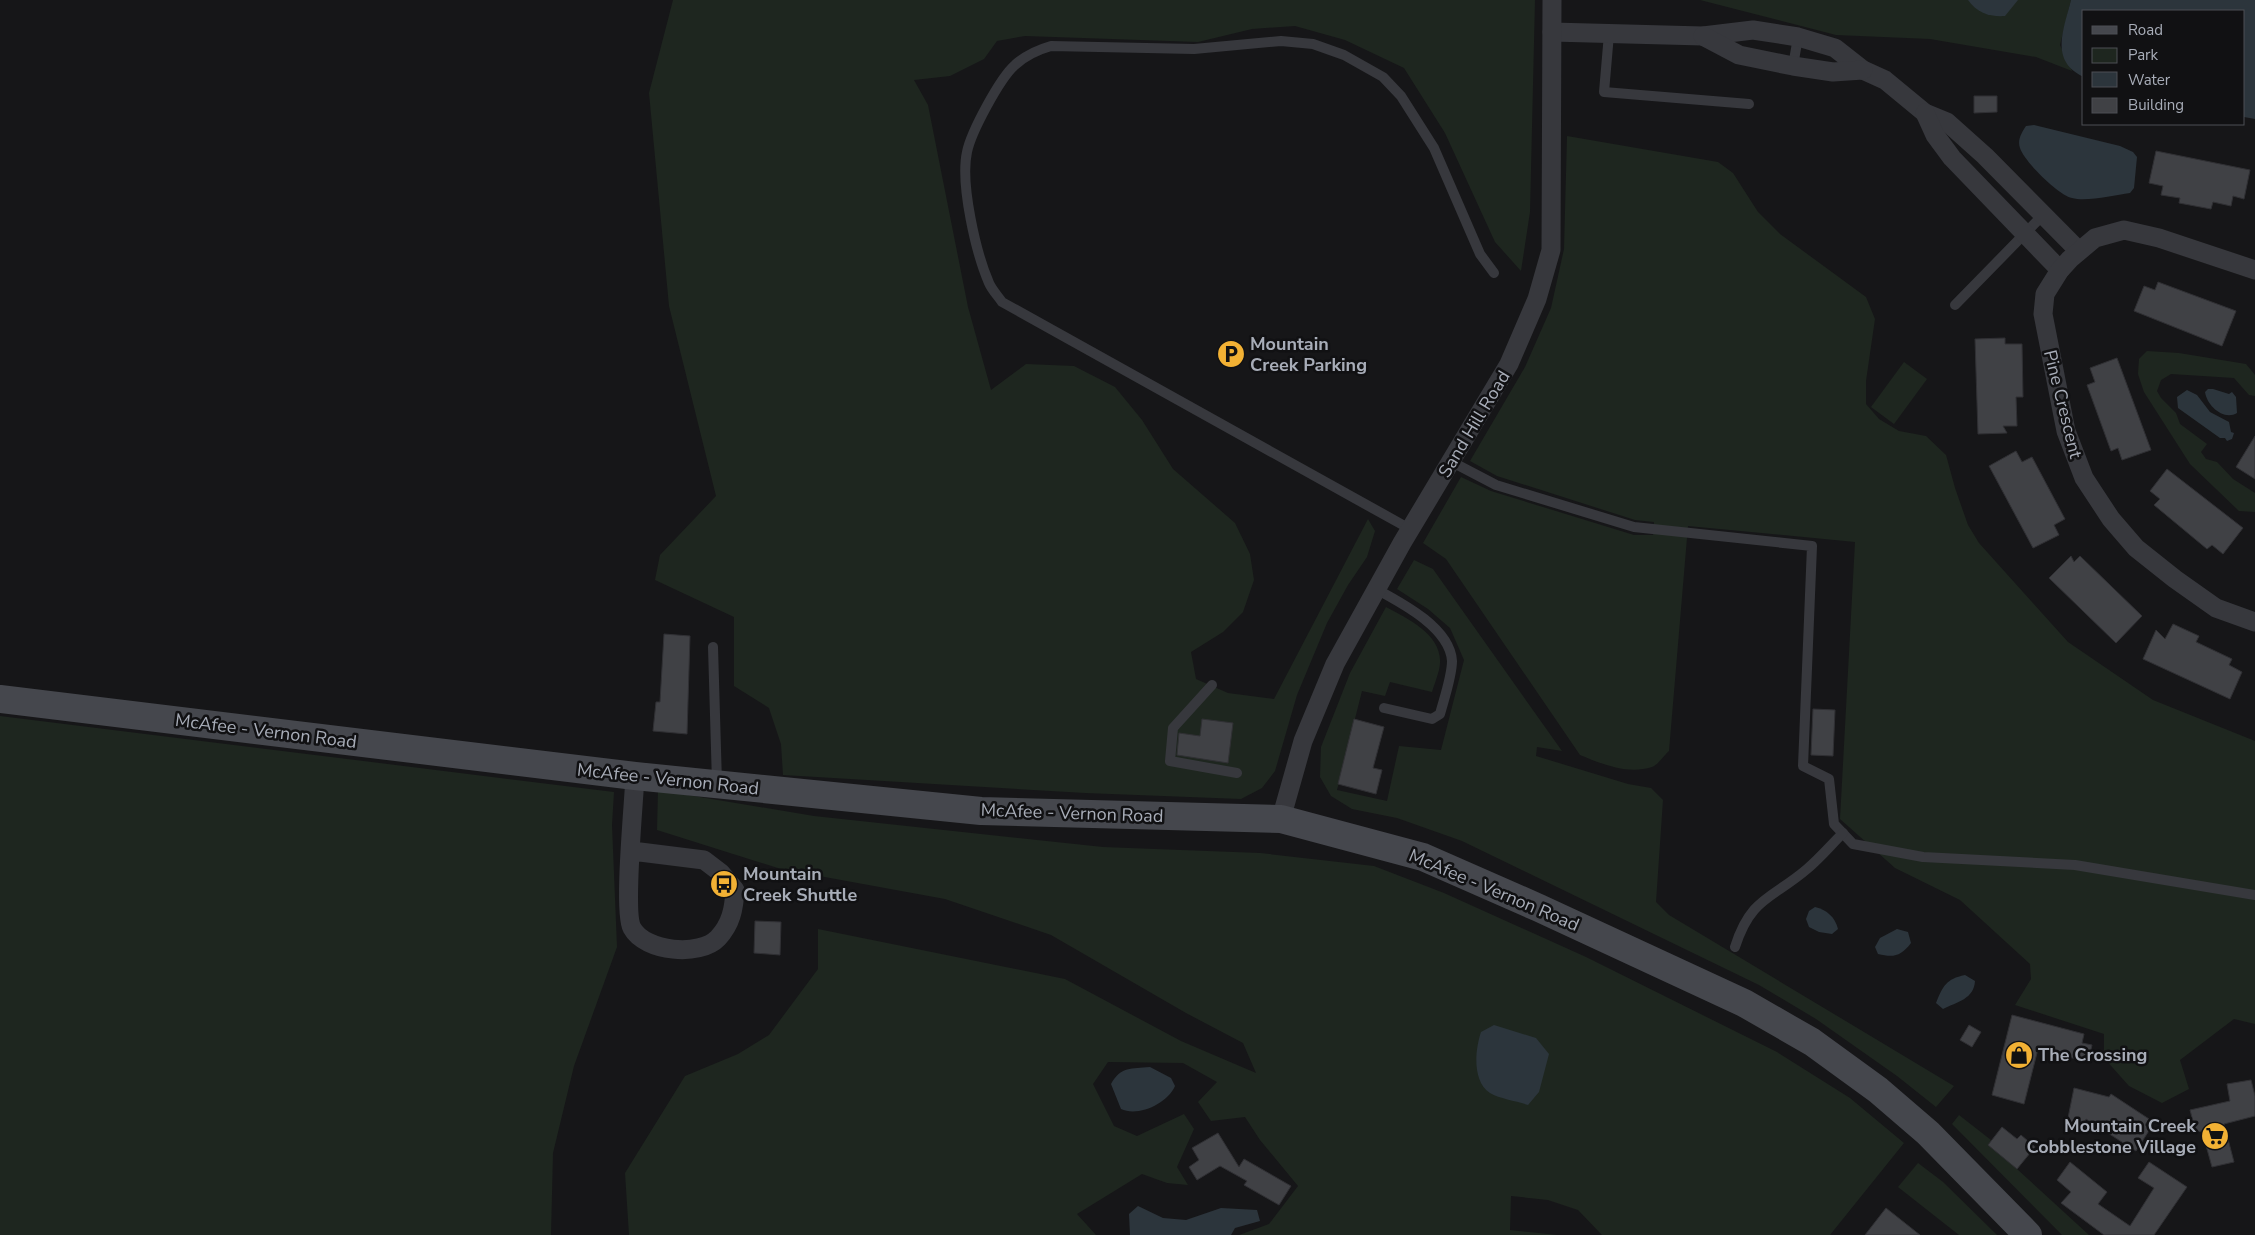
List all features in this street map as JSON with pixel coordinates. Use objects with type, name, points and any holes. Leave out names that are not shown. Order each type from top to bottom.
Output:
[{"type":"main road","name":"McAfee - Vernon Road","points":[[0,700],[635,776],[981,811],[1281,819],[1423,857],[1539,908],[1753,1008],[1812,1042],[1878,1090],[1928,1132],[2028,1235]]},
{"type":"street","name":"Sand Hill Road","points":[[1281,819],[1303,741],[1332,672],[1376,588],[1509,364],[1537,299],[1551,250],[1552,0]]},
{"type":"street","points":[[1552,32],[1703,36],[1752,30],[1798,37],[1835,48],[1863,70],[1885,80],[1924,113],[1947,122],[1985,156],[2043,214],[2070,260]]},
{"type":"street","points":[[1703,36],[1739,55],[1834,72],[1863,70]]},
{"type":"street","points":[[1924,113],[1935,135],[1952,158],[2025,233],[2070,260]]},
{"type":"street","points":[[2070,260],[2095,238],[2124,230],[2159,238],[2255,270]]},
{"type":"street","name":"Pine Crescent","points":[[2070,260],[2045,294],[2042,314],[2066,431],[2084,478],[2111,519],[2144,554],[2216,608],[2255,622]]},
{"type":"street","points":[[632,851],[704,860],[722,873],[735,890],[734,910],[727,926],[716,940],[700,948],[671,950],[648,943],[632,928],[628,905],[635,776]]},
{"type":"lane","points":[[1609,34],[1604,92],[1748,104]]},
{"type":"lane","points":[[1793,66],[1798,37]]},
{"type":"lane","points":[[1410,530],[1002,302],[989,284],[976,244],[965,177],[967,151],[983,112],[1013,66],[1033,52],[1052,46],[1194,49],[1281,41],[1314,44],[1344,55],[1383,77],[1401,96],[1434,148],[1480,254],[1494,274]]},
{"type":"lane","points":[[1955,305],[2043,214]]},
{"type":"lane","points":[[1452,462],[1496,485],[1634,527],[1812,546],[1803,766],[1829,779],[1834,824],[1853,844],[1923,857],[2075,865],[2255,895]]},
{"type":"lane","points":[[1376,588],[1406,606],[1429,623],[1449,646],[1452,662],[1440,714],[1432,719],[1384,708]]},
{"type":"lane","points":[[713,647],[717,784]]},
{"type":"lane","points":[[1212,685],[1173,728],[1170,761],[1237,773]]},
{"type":"lane","points":[[1735,947],[1742,926],[1761,901],[1806,870],[1843,834]]},
{"type":"green space","points":[[673,0],[1535,0],[1530,212],[1521,271],[1495,242],[1445,133],[1404,68],[1345,40],[1295,26],[1252,29],[1198,42],[1025,36],[997,41],[984,59],[950,76],[914,80],[928,105],[968,307],[991,390],[1026,364],[1074,366],[1115,387],[1142,420],[1173,469],[1235,523],[1250,554],[1254,580],[1243,612],[1223,632],[1191,652],[1196,679],[1228,693],[1274,699],[1368,519],[1375,531],[1367,557],[1348,585],[1327,623],[1297,695],[1275,771],[1262,788],[1241,799],[1085,793],[783,775],[781,744],[769,708],[734,686],[734,617],[655,580],[660,555],[716,496],[669,306],[649,93]]},
{"type":"green space","points":[[1700,0],[2071,0],[2060,45],[2072,71],[2036,57],[1930,39],[1836,35]]},
{"type":"green space","points":[[1567,136],[1718,162],[1733,173],[1758,212],[1780,234],[1866,297],[1875,319],[1866,381],[1866,404],[1879,419],[1899,431],[1926,436],[1946,455],[1968,525],[1979,543],[2068,642],[2153,700],[2255,741],[2255,1024],[2234,1019],[2180,1060],[2189,1089],[2162,1103],[2129,1086],[2104,1058],[2104,1034],[2015,1005],[2031,979],[2030,964],[1960,900],[1895,868],[1840,819],[1855,542],[1688,526],[1669,751],[1654,766],[1634,770],[1597,762],[1580,755],[1446,559],[1423,543],[1461,477],[1491,491],[1634,535],[1653,535],[1654,522],[1635,520],[1497,476],[1470,461],[1525,367],[1551,308],[1564,249]]},
{"type":"green space","points":[[2147,351],[2179,353],[2246,364],[2255,375],[2255,396],[2249,395],[2234,378],[2171,374],[2161,380],[2157,391],[2161,398],[2176,413],[2180,424],[2207,444],[2201,452],[2206,459],[2217,462],[2233,479],[2255,493],[2255,512],[2239,511],[2190,464],[2144,392],[2138,374],[2139,359]]},
{"type":"green space","points":[[1904,362],[1927,379],[1894,424],[1871,407]]},
{"type":"green space","points":[[1414,560],[1433,569],[1562,751],[1537,747],[1536,756],[1628,784],[1651,788],[1663,800],[1656,902],[1669,915],[1954,1086],[1936,1107],[1897,1076],[1816,1019],[1759,985],[1462,841],[1397,818],[1352,809],[1331,796],[1320,777],[1321,747],[1350,673],[1386,607],[1415,624],[1432,639],[1440,658],[1439,670],[1432,692],[1390,682],[1385,696],[1362,691],[1337,790],[1387,801],[1399,746],[1441,750],[1464,660],[1450,628],[1428,609],[1397,589]]},
{"type":"green space","points":[[0,716],[614,792],[612,825],[617,947],[574,1066],[553,1153],[551,1235],[0,1235]]},
{"type":"green space","points":[[658,790],[814,816],[1103,847],[1260,853],[1374,866],[1444,893],[1586,957],[1777,1052],[1850,1098],[1904,1143],[1830,1235],[1602,1235],[1578,1210],[1548,1200],[1511,1196],[1510,1230],[1558,1235],[1239,1235],[1269,1224],[1298,1186],[1260,1140],[1245,1117],[1211,1121],[1198,1102],[1217,1082],[1183,1063],[1108,1062],[1093,1084],[1114,1126],[1137,1136],[1184,1114],[1194,1129],[1177,1167],[1188,1185],[1167,1183],[1142,1174],[1077,1214],[1096,1235],[629,1235],[625,1173],[685,1076],[738,1054],[769,1035],[818,969],[818,929],[1065,979],[1181,1041],[1256,1073],[1243,1043],[1186,1013],[1051,935],[945,899],[781,869],[657,830]]},
{"type":"green space","points":[[1959,1115],[1991,1140],[1988,1145],[2089,1235],[2062,1235],[1952,1124]]},
{"type":"green space","points":[[1918,1163],[1943,1182],[1997,1235],[1959,1235],[1898,1187]]},
{"type":"water","points":[[1968,0],[2018,0],[2005,16],[1999,16],[1989,15],[1980,11]]},
{"type":"water","points":[[2071,0],[2255,0],[2255,119],[2245,117],[2245,10],[2082,10],[2082,76],[2073,70],[2066,62],[2063,53],[2063,33]]},
{"type":"water","points":[[2034,125],[2120,146],[2133,152],[2137,157],[2134,188],[2130,193],[2093,199],[2078,199],[2066,196],[2042,177],[2020,148],[2020,139],[2024,128]]},
{"type":"water","points":[[2208,389],[2229,394],[2232,392],[2236,397],[2237,413],[2227,415],[2217,411],[2206,397],[2205,392]]},
{"type":"water","points":[[2187,390],[2197,395],[2210,412],[2229,422],[2231,432],[2234,433],[2232,439],[2227,441],[2225,438],[2220,438],[2178,408],[2177,397]]},
{"type":"water","points":[[1815,907],[1827,912],[1835,921],[1838,929],[1832,934],[1819,932],[1809,927],[1806,919],[1809,911]]},
{"type":"water","points":[[1897,929],[1908,932],[1911,943],[1904,951],[1897,955],[1878,954],[1875,947],[1880,938]]},
{"type":"water","points":[[1965,975],[1975,981],[1972,992],[1964,999],[1943,1009],[1936,1003],[1943,988],[1949,981]]},
{"type":"water","points":[[1494,1025],[1536,1038],[1549,1054],[1539,1092],[1528,1105],[1490,1093],[1480,1081],[1476,1065],[1479,1039],[1481,1032]]},
{"type":"water","points":[[1150,1067],[1171,1078],[1175,1086],[1171,1092],[1159,1103],[1143,1110],[1128,1111],[1121,1109],[1111,1084],[1115,1078],[1123,1071]]},
{"type":"water","points":[[1138,1206],[1163,1218],[1186,1220],[1221,1208],[1257,1210],[1260,1221],[1235,1228],[1231,1235],[1130,1235],[1129,1214]]},
{"type":"building","points":[[1974,96],[1997,96],[1997,112],[1974,113]]},
{"type":"building","points":[[2156,151],[2250,170],[2244,199],[2233,196],[2231,206],[2213,202],[2211,209],[2179,203],[2180,198],[2161,195],[2163,186],[2149,183]]},
{"type":"building","points":[[2158,282],[2236,311],[2222,346],[2134,311],[2144,286],[2155,290]]},
{"type":"building","points":[[2005,338],[2005,344],[2022,344],[2023,397],[2016,397],[2017,426],[2003,426],[2007,433],[1978,434],[1975,339]]},
{"type":"building","points":[[2117,358],[2151,450],[2122,460],[2118,448],[2111,451],[2087,385],[2095,382],[2090,368]]},
{"type":"building","points":[[2255,436],[2255,479],[2236,467]]},
{"type":"building","points":[[2016,451],[2022,462],[2032,457],[2065,519],[2054,525],[2059,535],[2033,548],[1989,466]]},
{"type":"building","points":[[2167,469],[2243,528],[2223,554],[2212,545],[2207,549],[2154,505],[2160,499],[2150,491]]},
{"type":"building","points":[[2071,556],[2074,562],[2080,556],[2142,616],[2116,643],[2049,578]]},
{"type":"building","points":[[2173,624],[2199,636],[2196,642],[2232,659],[2229,665],[2242,672],[2230,699],[2143,659],[2156,630],[2165,639]]},
{"type":"building","points":[[664,634],[690,636],[687,734],[653,731],[656,702],[660,702]]},
{"type":"building","points":[[1813,709],[1835,710],[1833,756],[1811,755]]},
{"type":"building","points":[[1202,719],[1233,723],[1228,763],[1177,755],[1179,733],[1200,736]]},
{"type":"building","points":[[1354,719],[1384,727],[1373,768],[1382,770],[1376,794],[1338,784]]},
{"type":"building","points":[[755,921],[781,922],[780,955],[754,953]]},
{"type":"building","name":"The Crossing","points":[[2012,1015],[2084,1034],[2082,1043],[2092,1045],[2088,1062],[2038,1049],[2024,1104],[1992,1095]]},
{"type":"building","points":[[1969,1025],[1981,1032],[1972,1047],[1960,1040]]},
{"type":"building","points":[[2251,1080],[2255,1096],[2255,1116],[2224,1124],[2234,1162],[2212,1167],[2202,1131],[2196,1132],[2190,1110],[2230,1101],[2227,1084]]},
{"type":"building","points":[[2074,1088],[2109,1097],[2111,1094],[2149,1119],[2145,1125],[2150,1129],[2136,1151],[2086,1119],[2084,1127],[2067,1123]]},
{"type":"building","points":[[2002,1127],[2017,1139],[2021,1135],[2035,1147],[2017,1169],[1988,1145]]},
{"type":"building","points":[[1218,1133],[1239,1167],[1244,1159],[1291,1186],[1279,1205],[1244,1185],[1247,1181],[1220,1166],[1197,1180],[1189,1167],[1199,1160],[1192,1148]]},
{"type":"building","points":[[2070,1162],[2107,1192],[2098,1204],[2130,1226],[2154,1188],[2138,1178],[2149,1162],[2187,1187],[2154,1235],[2104,1235],[2061,1203],[2071,1192],[2057,1180]]},
{"type":"building","points":[[1886,1208],[1920,1235],[1865,1235]]},
{"type":"place","name":"Mountain Creek Parking","points":[[1231,354]]},
{"type":"place","name":"Mountain Creek Shuttle","points":[[724,884]]},
{"type":"place","name":"The Crossing","points":[[2019,1055]]},
{"type":"place","name":"Mountain Creek Cobblestone Village","points":[[2215,1136]]}]
